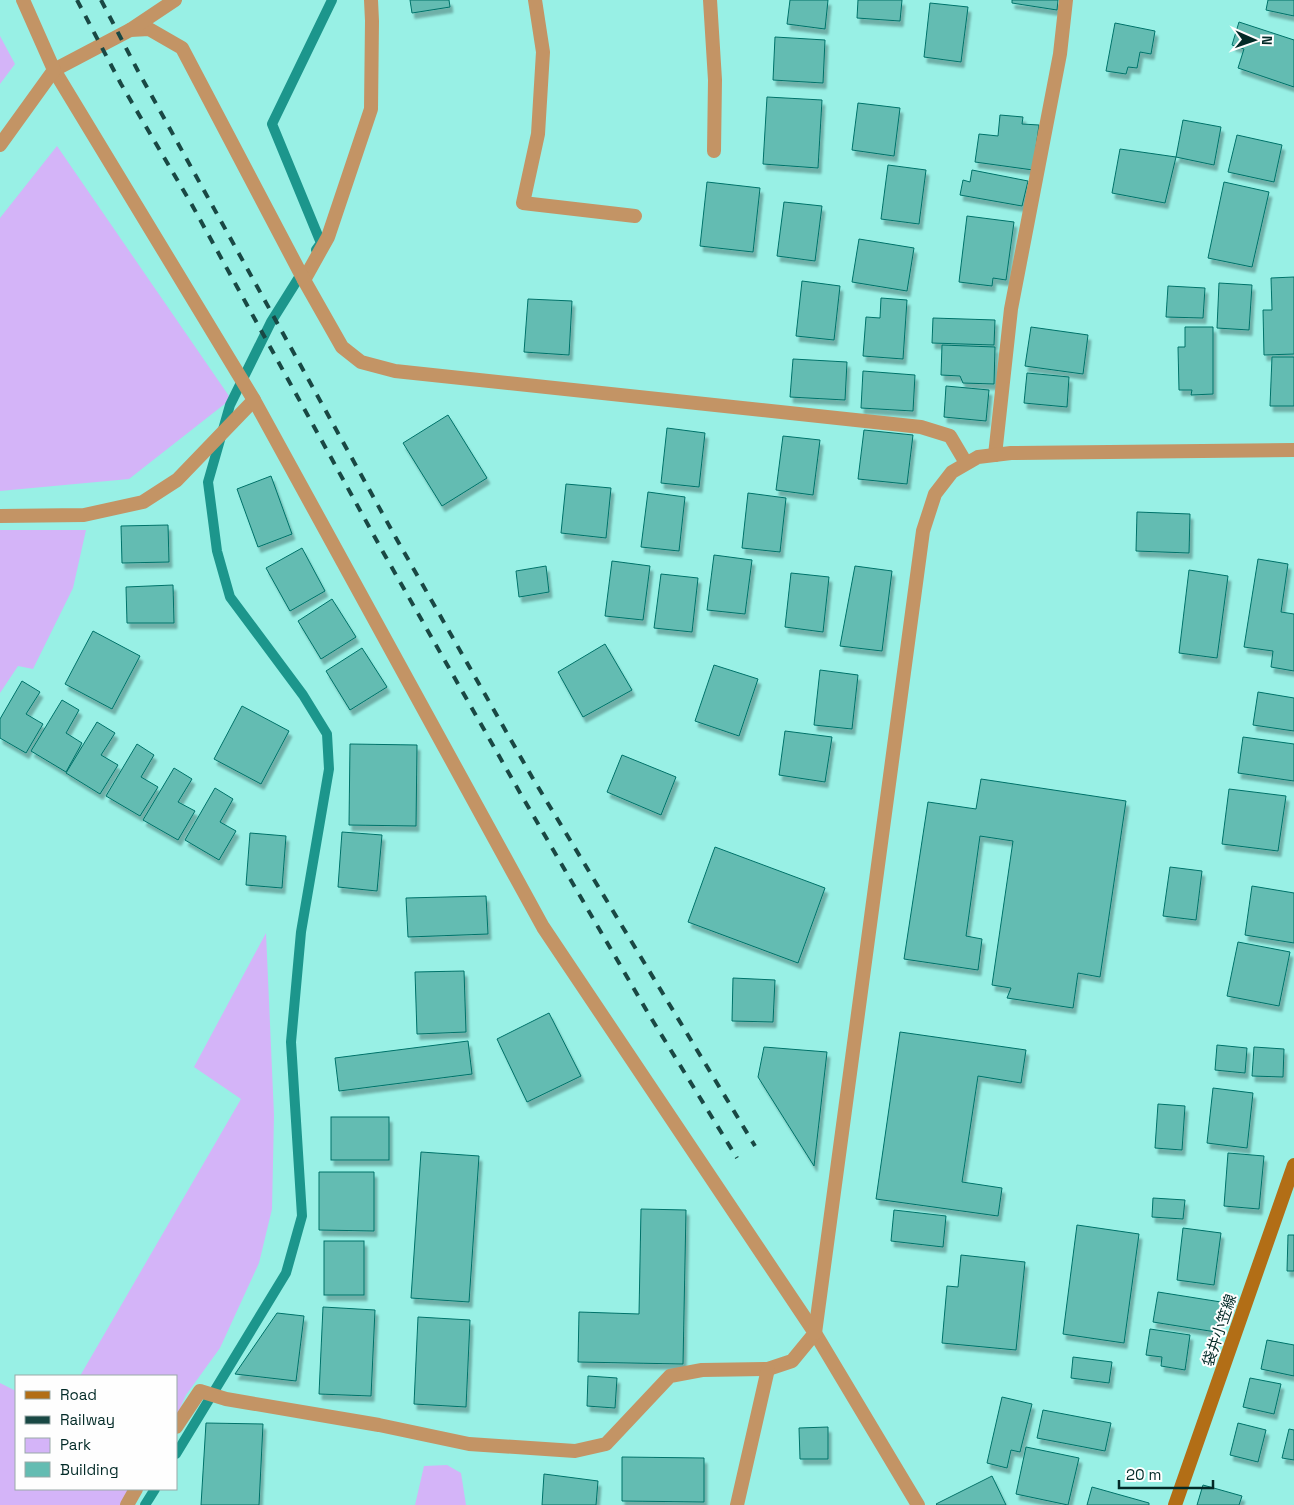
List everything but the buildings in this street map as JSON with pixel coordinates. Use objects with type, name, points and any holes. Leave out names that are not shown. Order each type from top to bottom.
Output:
[{"type":"main road","name":"袋井小笠線","points":[[1175,1505],[1294,1165]]},
{"type":"street","points":[[24,0],[54,70],[254,400],[543,927],[815,1333],[918,1505]]},
{"type":"street","points":[[0,145],[54,70],[130,30],[176,0]]},
{"type":"street","points":[[304,280],[328,237],[371,108],[371,0]]},
{"type":"street","points":[[535,0],[543,52],[538,134],[523,204],[634,216]]},
{"type":"street","points":[[710,0],[714,80],[714,151]]},
{"type":"street","points":[[995,454],[1011,309],[1060,54],[1066,0]]},
{"type":"street","points":[[130,30],[149,29],[182,48],[304,280],[342,347],[362,362],[395,372],[921,426],[950,436],[966,464]]},
{"type":"street","points":[[0,516],[84,515],[143,502],[177,480],[254,400]]},
{"type":"street","points":[[178,1424],[200,1391],[226,1399],[379,1425],[469,1444],[575,1451],[606,1444],[670,1376],[702,1370],[768,1369],[792,1361],[815,1333],[923,530],[935,494],[952,472],[978,456],[1011,453],[1294,450]]},
{"type":"street","points":[[737,1505],[768,1369]]},
{"type":"street","points":[[127,1505],[135,1490]]},
{"type":"green space","points":[[0,36],[15,64],[0,84]]},
{"type":"green space","points":[[57,146],[231,399],[129,479],[0,491],[0,218]]},
{"type":"green space","points":[[0,530],[86,530],[73,588],[33,669],[18,666],[0,693]]},
{"type":"green space","points":[[266,933],[274,1115],[272,1209],[259,1263],[220,1348],[186,1395],[178,1413],[178,1375],[81,1375],[241,1099],[194,1067]]},
{"type":"green space","points":[[0,1383],[15,1390],[15,1490],[138,1490],[131,1505],[0,1505]]},
{"type":"green space","points":[[447,1465],[461,1473],[466,1505],[415,1505],[424,1466]]},
{"type":"waterway","points":[[316,250],[321,243],[272,124],[332,0]]},
{"type":"waterway","points":[[178,1451],[286,1273],[302,1216],[291,1042],[301,932],[329,769],[327,734],[303,695],[230,597],[217,551],[208,482],[230,405],[271,322],[303,271]]},
{"type":"waterway","points":[[145,1505],[154,1490]]},
{"type":"railway","points":[[77,0],[121,84],[192,205],[383,552],[519,791],[648,1013],[737,1158]]},
{"type":"railway","points":[[101,0],[138,71],[396,538],[532,777],[755,1146]]}]
